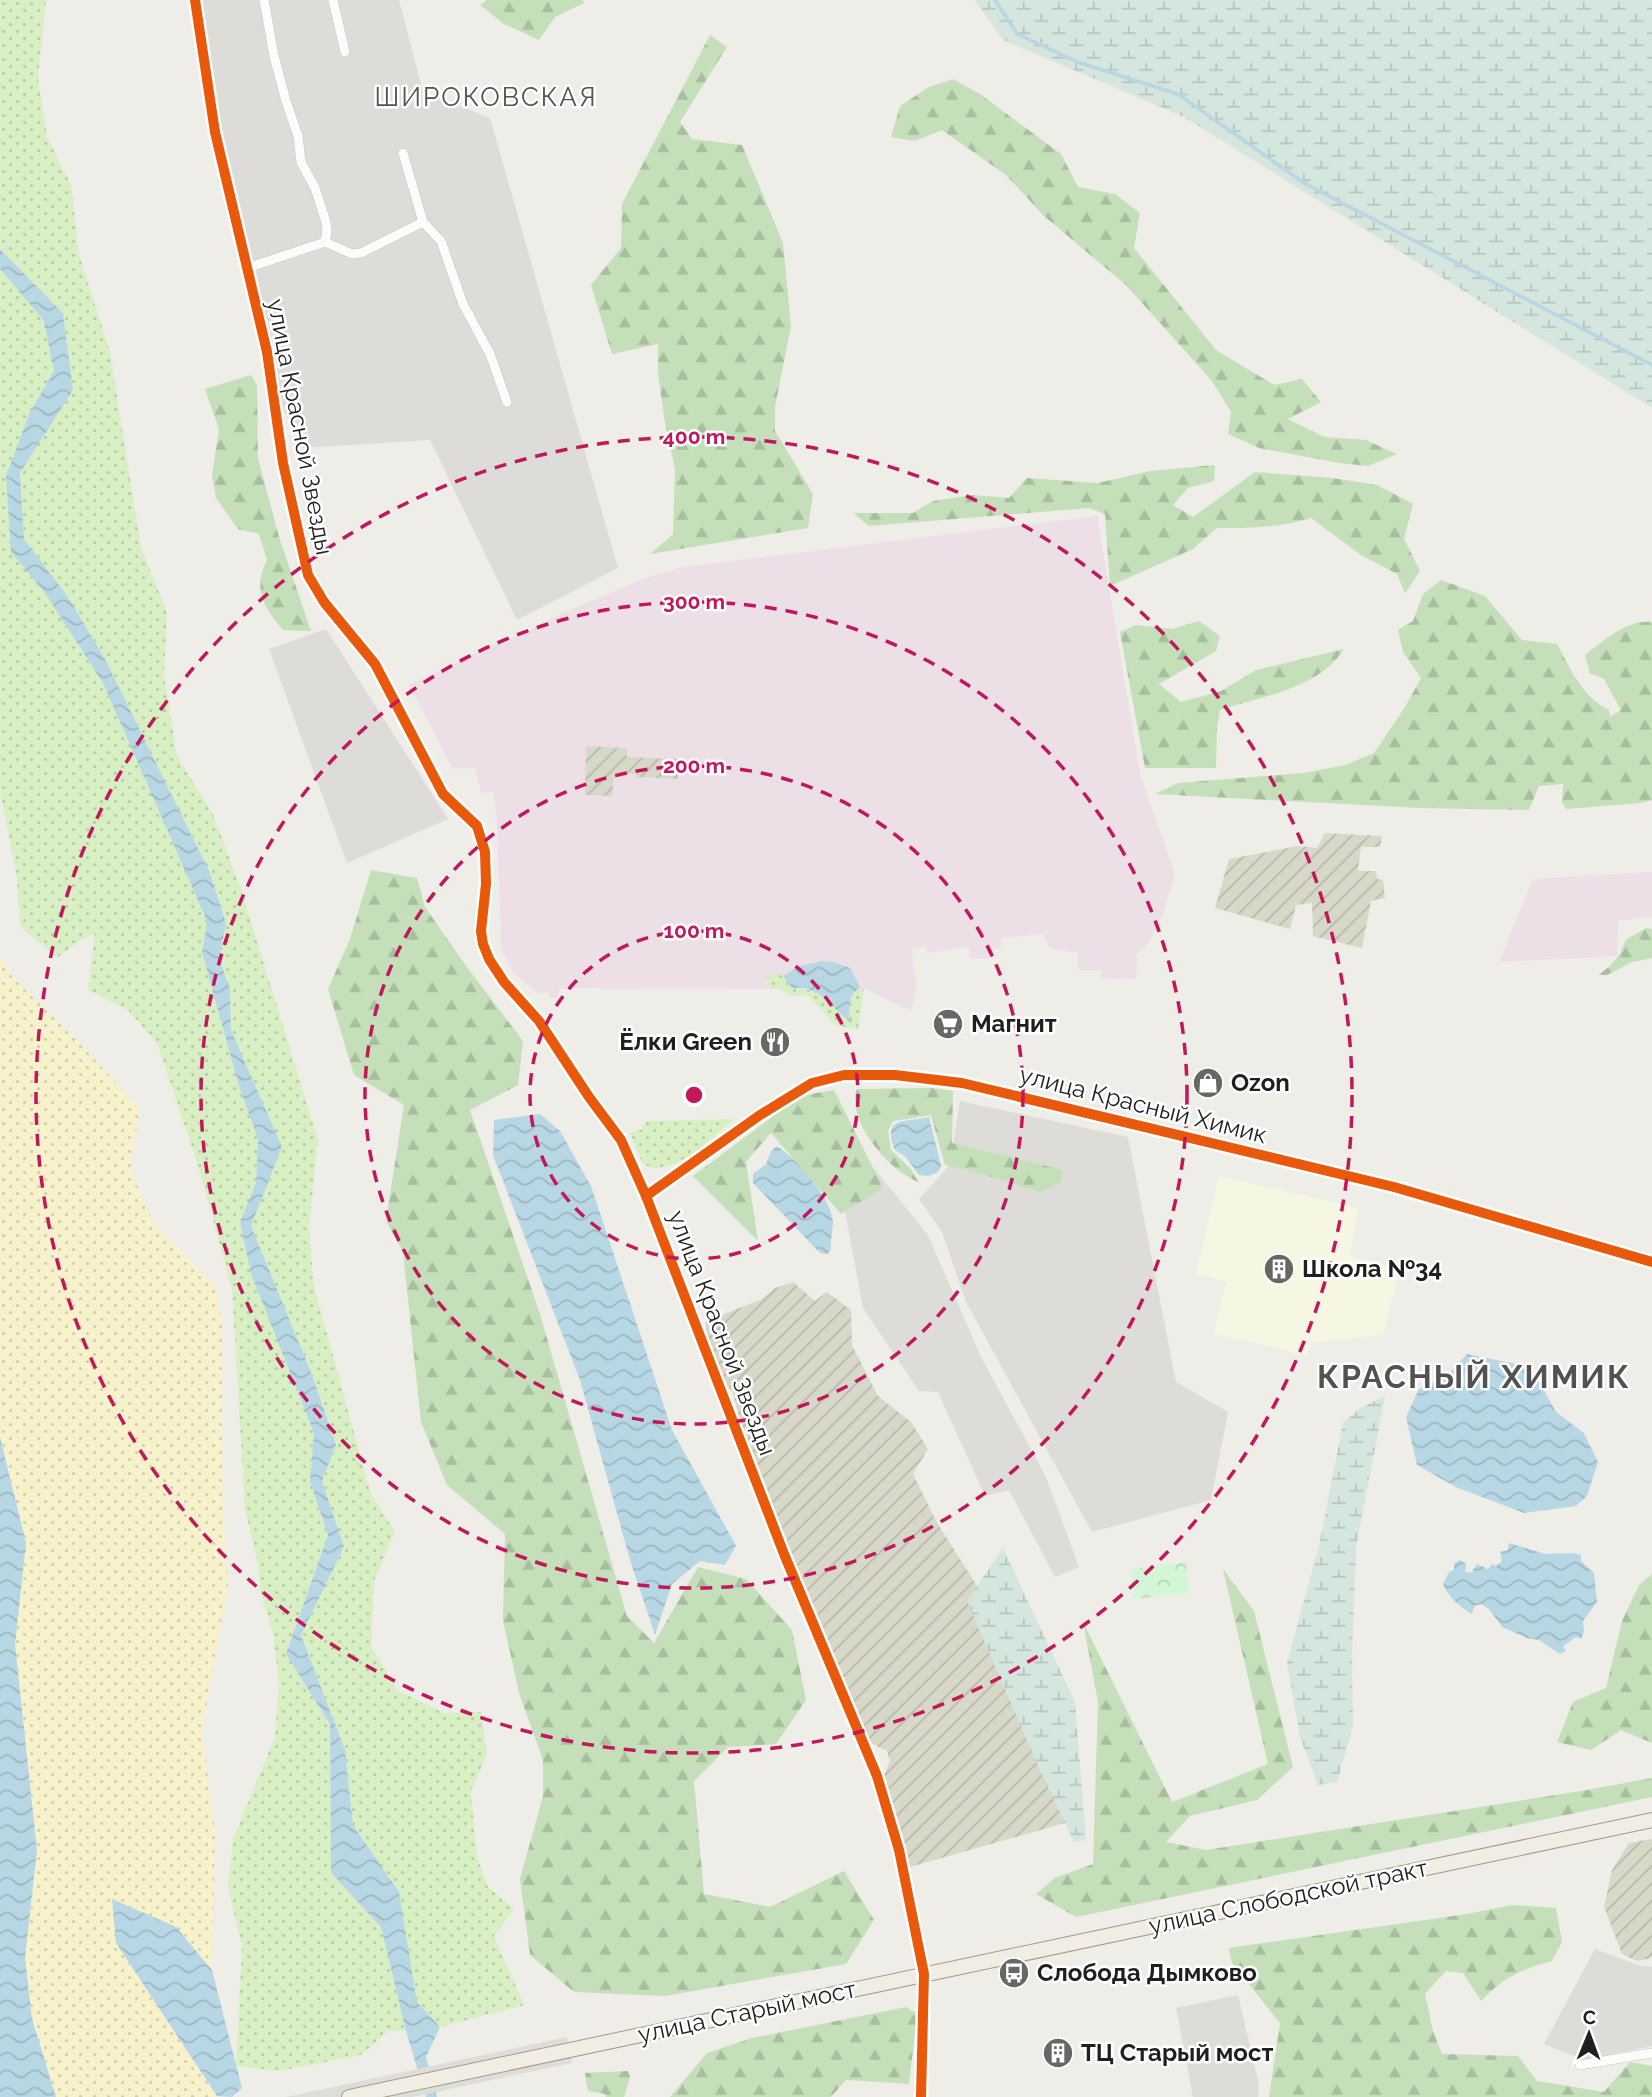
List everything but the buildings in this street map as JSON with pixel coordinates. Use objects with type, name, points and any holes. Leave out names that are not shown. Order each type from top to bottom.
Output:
[{"type":"main road","name":"улица Слободской тракт","points":[[924,1974],[1652,1820]]},
{"type":"main road","name":"улица Старый мост","points":[[349,2097],[924,1974]]},
{"type":"street","name":"улица Красной Звезды","points":[[195,0],[215,132],[267,352],[283,463],[308,575],[324,602],[375,664],[443,793],[477,826],[483,842],[486,870],[481,931],[489,959],[504,982],[554,1041],[589,1097],[621,1140],[646,1196],[784,1554],[877,1776],[899,1850],[924,1974],[921,2097]]},
{"type":"street","points":[[264,0],[274,56],[299,136],[301,162],[315,188],[326,222],[325,242]]},
{"type":"street","points":[[333,0],[345,52]]},
{"type":"street","points":[[403,153],[423,222],[441,241],[463,304],[490,354],[507,402]]},
{"type":"street","points":[[247,268],[325,242],[352,254],[361,253],[423,222]]},
{"type":"street","name":"улица Красный Химик","points":[[646,1196],[760,1115],[813,1083],[844,1075],[903,1076],[962,1083],[1394,1187],[1652,1262]]},
{"type":"street","points":[[1580,2065],[1652,2053]]},
{"type":"shaded area","points":[[199,0],[399,0],[423,92],[490,118],[618,568],[517,620],[430,440],[303,448],[280,401],[217,141]]},
{"type":"shaded area","points":[[1097,516],[1140,774],[1175,874],[1155,932],[1137,954],[1136,979],[1101,978],[1101,970],[1079,970],[1077,952],[1056,950],[1048,945],[1044,934],[1001,938],[1001,949],[993,949],[993,959],[970,958],[969,947],[927,953],[926,946],[911,950],[917,986],[911,1011],[864,988],[858,1030],[835,1025],[808,995],[790,996],[780,989],[573,988],[559,989],[558,998],[549,998],[549,992],[538,994],[513,972],[501,949],[497,822],[493,791],[482,794],[475,768],[453,769],[409,685],[495,644],[524,634],[556,616],[648,577],[683,567]]},
{"type":"shaded area","points":[[326,629],[448,819],[347,863],[269,649]]},
{"type":"shaded area","points":[[586,746],[627,748],[627,757],[678,759],[678,779],[614,773],[612,796],[585,795]]},
{"type":"shaded area","points":[[1325,833],[1382,836],[1380,847],[1361,847],[1358,871],[1376,871],[1377,879],[1383,880],[1385,898],[1371,901],[1362,948],[1313,936],[1312,903],[1296,905],[1290,929],[1215,908],[1229,859],[1298,846],[1317,848]]},
{"type":"shaded area","points":[[1652,872],[1652,916],[1618,921],[1617,956],[1499,962],[1533,879]]},
{"type":"shaded area","points":[[960,1101],[1128,1137],[1176,1382],[1228,1412],[1211,1500],[1092,1532],[966,1302],[942,1232],[919,1199],[950,1165]]},
{"type":"shaded area","points":[[872,1166],[928,1235],[981,1357],[1046,1477],[1079,1567],[1055,1577],[1009,1490],[985,1496],[938,1392],[919,1391],[863,1308],[839,1179]]},
{"type":"shaded area","points":[[1219,1176],[1358,1208],[1350,1256],[1400,1270],[1383,1335],[1311,1343],[1307,1355],[1214,1334],[1226,1281],[1196,1274]]},
{"type":"shaded area","points":[[793,1282],[815,1301],[827,1292],[851,1310],[852,1345],[878,1396],[911,1422],[928,1449],[913,1474],[936,1521],[1051,1703],[1065,1823],[910,1867],[883,1777],[890,1762],[887,1751],[867,1741],[798,1574],[740,1422],[733,1392],[726,1385],[706,1333],[706,1321],[760,1300],[775,1288]]},
{"type":"shaded area","points":[[1652,1839],[1652,1958],[1637,1961],[1622,1954],[1604,1907],[1612,1870],[1629,1843]]},
{"type":"shaded area","points":[[1595,1949],[1641,1966],[1652,1967],[1652,2046],[1584,2060],[1544,2044]]},
{"type":"shaded area","points":[[1238,1995],[1259,2085],[1258,2097],[1193,2097],[1176,2008]]},
{"type":"green space","points":[[0,0],[46,0],[38,78],[47,137],[71,185],[79,255],[110,352],[141,548],[167,612],[164,675],[177,756],[213,814],[241,889],[318,1140],[309,1226],[313,1282],[370,1492],[395,1532],[374,1581],[371,1646],[397,1690],[444,1713],[481,1712],[487,1754],[471,1791],[477,1857],[488,1887],[514,1909],[494,1936],[524,2005],[440,2027],[417,2002],[399,1892],[353,1825],[345,1750],[301,1635],[344,1547],[322,1481],[336,1445],[311,1372],[251,1226],[282,1147],[231,1030],[230,989],[219,958],[226,922],[210,873],[104,657],[66,594],[24,539],[20,473],[73,390],[63,313],[0,249]]},
{"type":"green space","points":[[487,0],[583,0],[584,3],[555,17],[539,40],[504,24],[480,5]]},
{"type":"green space","points":[[975,0],[1652,0],[1652,408],[1184,117],[1003,40]]},
{"type":"green space","points":[[710,35],[727,47],[680,122],[692,139],[742,145],[783,243],[791,326],[775,407],[775,431],[813,494],[808,528],[650,554],[673,534],[675,469],[664,417],[658,372],[658,344],[612,354],[591,285],[621,248],[622,204]]},
{"type":"green space","points":[[953,79],[980,94],[1061,154],[1078,187],[1115,194],[1140,213],[1134,248],[1216,350],[1274,385],[1302,379],[1321,402],[1288,419],[1324,437],[1366,440],[1397,454],[1368,466],[1339,463],[1259,448],[1228,434],[1231,412],[1212,381],[1126,285],[1044,216],[1006,175],[942,130],[915,141],[891,137],[900,106],[929,87]]},
{"type":"green space","points":[[0,269],[44,321],[54,371],[30,412],[7,476],[11,552],[45,593],[103,683],[207,921],[202,952],[238,1083],[258,1139],[256,1183],[240,1222],[251,1274],[314,1433],[310,1481],[328,1535],[286,1654],[330,1724],[331,1873],[381,1927],[406,2031],[388,2031],[361,2055],[279,2071],[236,2066],[242,1946],[228,1887],[233,1839],[275,1737],[279,1683],[273,1633],[260,1591],[258,1564],[245,1509],[232,1289],[201,1175],[158,1045],[128,1010],[88,990],[95,933],[79,941],[57,958],[20,926],[17,878],[0,790]]},
{"type":"green space","points":[[251,375],[257,385],[258,458],[279,537],[311,631],[283,630],[270,614],[260,589],[260,580],[267,560],[259,534],[238,529],[216,498],[212,475],[219,429],[205,389]]},
{"type":"green space","points":[[1215,465],[1214,481],[1188,488],[1173,505],[1193,517],[1255,472],[1332,478],[1377,485],[1413,504],[1404,539],[1420,571],[1405,593],[1397,574],[1361,555],[1311,518],[1276,526],[1217,528],[1193,549],[1110,586],[1105,514],[1089,508],[869,526],[853,513],[913,513],[933,501],[973,495],[1009,498],[1027,478],[1098,483],[1150,471]]},
{"type":"green space","points":[[1441,580],[1485,596],[1522,640],[1557,644],[1578,681],[1592,698],[1609,710],[1610,717],[1621,710],[1604,679],[1590,673],[1585,655],[1608,637],[1633,624],[1652,622],[1652,800],[1566,809],[1562,803],[1563,784],[1539,786],[1529,810],[1419,808],[1155,794],[1178,783],[1304,773],[1345,765],[1374,753],[1421,678],[1403,652],[1398,630],[1413,621],[1423,594]]},
{"type":"green space","points":[[1199,621],[1220,636],[1216,651],[1159,684],[1181,702],[1221,691],[1256,670],[1344,649],[1333,663],[1305,682],[1220,710],[1216,768],[1145,768],[1120,632],[1136,625],[1172,629]]},
{"type":"green space","points":[[371,870],[417,878],[425,907],[523,1041],[518,1085],[470,1110],[540,1314],[627,1616],[654,1643],[698,1567],[746,1579],[792,1630],[806,1700],[776,1744],[728,1747],[694,1781],[704,1894],[770,1907],[844,1871],[874,1920],[846,1964],[665,1996],[574,1992],[530,1955],[520,1879],[543,1796],[543,1760],[519,1693],[503,1620],[505,1534],[447,1485],[421,1422],[403,1252],[386,1221],[404,1105],[354,1075],[328,989],[350,939]]},
{"type":"green space","points":[[1646,928],[1652,929],[1652,958],[1632,962],[1607,975],[1598,975],[1620,954],[1626,940]]},
{"type":"green space","points":[[773,973],[780,974],[794,989],[818,994],[850,1022],[851,996],[864,988],[858,1030],[835,1025],[808,995],[790,996],[780,989],[771,989],[766,978]]},
{"type":"green space","points":[[931,1088],[953,1091],[952,1143],[1063,1170],[1060,1183],[1040,1192],[945,1165],[931,1115],[893,1121],[888,1131],[891,1150],[910,1168],[919,1182],[896,1168],[873,1144],[864,1130],[855,1102],[857,1089]]},
{"type":"green space","points":[[834,1090],[883,1188],[841,1214],[771,1133],[746,1162],[758,1241],[693,1176],[800,1096]]},
{"type":"green space","points":[[734,1119],[692,1154],[666,1167],[654,1168],[643,1164],[630,1133],[643,1129],[642,1125],[649,1121]]},
{"type":"green space","points":[[1385,1396],[1356,1547],[1352,1655],[1353,1726],[1337,1782],[1318,1785],[1300,1737],[1287,1663],[1319,1546],[1343,1423],[1360,1408]]},
{"type":"green space","points":[[1003,1548],[1075,1702],[1086,1840],[1074,1842],[967,1601]]},
{"type":"green space","points":[[1186,1562],[1189,1593],[1134,1599],[1131,1569]]},
{"type":"green space","points":[[1223,1569],[1254,1611],[1293,1767],[1257,1800],[1190,1816],[1166,1842],[1206,1850],[1652,1778],[1652,1797],[1076,1917],[1036,1894],[1055,1878],[1093,1864],[1098,1702],[1083,1622],[1172,1802],[1268,1764]]},
{"type":"green space","points":[[1652,1574],[1652,1743],[1621,1730],[1591,1750],[1557,1742],[1573,1702],[1606,1688],[1622,1621],[1639,1585]]},
{"type":"green space","points":[[1512,1905],[1556,1908],[1562,1942],[1552,1961],[1513,1975],[1481,2001],[1463,1973],[1446,1971],[1425,1994],[1433,2031],[1442,2054],[1518,2056],[1537,2081],[1604,2092],[1630,2062],[1652,2066],[1652,2097],[1269,2097],[1280,2023],[1232,1963],[1229,1948],[1467,1914]]},
{"type":"green space","points":[[906,2007],[917,2014],[909,2084],[846,2080],[831,2097],[670,2097],[707,2053],[752,2038]]},
{"type":"green space","points":[[628,2071],[630,2077],[624,2097],[606,2097],[605,2094],[588,2091],[585,2073]]},
{"type":"sand","points":[[0,958],[13,977],[79,1042],[140,1109],[130,1170],[153,1222],[215,1286],[222,1324],[223,1508],[228,1584],[202,1731],[215,1833],[212,1970],[176,1927],[116,1943],[217,2097],[56,2097],[32,2019],[25,1958],[37,1850],[15,1644],[26,1543],[0,1437]]},
{"type":"water","points":[[0,249],[63,313],[73,390],[20,473],[24,539],[66,594],[104,657],[210,873],[226,923],[219,958],[230,989],[231,1030],[282,1147],[251,1226],[311,1372],[336,1445],[322,1481],[344,1547],[301,1635],[345,1750],[353,1825],[399,1892],[417,2002],[440,2027],[426,2057],[437,2097],[426,2097],[406,2031],[381,1927],[331,1873],[330,1724],[286,1654],[328,1535],[310,1481],[314,1433],[251,1274],[240,1222],[256,1183],[258,1139],[238,1083],[202,952],[207,921],[103,683],[45,593],[11,552],[6,476],[30,412],[54,371],[44,321],[0,269]]},
{"type":"water","points":[[823,961],[850,968],[860,987],[851,996],[849,1016],[852,1024],[819,994],[806,988],[792,988],[783,976],[799,966]]},
{"type":"water","points":[[540,1114],[560,1131],[591,1186],[672,1430],[736,1546],[725,1565],[700,1561],[672,1584],[655,1635],[630,1560],[580,1380],[493,1155],[494,1120]]},
{"type":"water","points":[[929,1117],[941,1166],[938,1172],[928,1176],[919,1175],[905,1156],[895,1150],[891,1131],[898,1123]]},
{"type":"water","points":[[777,1146],[803,1169],[826,1202],[833,1222],[831,1250],[827,1254],[820,1253],[753,1183],[753,1174],[766,1164],[771,1151]]},
{"type":"water","points":[[1467,1354],[1531,1367],[1556,1412],[1584,1433],[1598,1462],[1587,1496],[1576,1506],[1524,1513],[1456,1487],[1417,1465],[1406,1417],[1419,1389],[1447,1376]]},
{"type":"water","points":[[0,1437],[26,1543],[15,1644],[37,1850],[25,1958],[32,2019],[56,2097],[0,2097]]},
{"type":"water","points":[[1509,1543],[1545,1554],[1581,1555],[1581,1561],[1594,1573],[1597,1602],[1583,1621],[1584,1632],[1581,1639],[1576,1637],[1563,1646],[1566,1651],[1560,1654],[1539,1640],[1502,1627],[1489,1609],[1481,1604],[1474,1606],[1472,1614],[1455,1601],[1443,1584],[1449,1572],[1454,1570],[1454,1563],[1460,1560],[1466,1564],[1465,1572],[1471,1573],[1477,1564],[1488,1569],[1492,1564],[1496,1566],[1502,1561],[1500,1552],[1508,1550]]},
{"type":"water","points":[[112,1899],[176,1927],[212,1970],[242,2088],[232,2097],[217,2096],[116,1943]]},
{"type":"pier","points":[[567,2037],[572,2063],[412,2097],[286,2097]]},
{"type":"waterway","points":[[995,0],[1017,34],[1080,63],[1178,94],[1304,183],[1652,365]]},
{"type":"cycle path","points":[[195,0],[215,132],[267,352],[283,463],[308,575],[324,602],[375,664],[443,794],[477,826],[485,852],[486,884],[481,931],[489,959],[504,982],[539,1021],[621,1140],[646,1196],[784,1554],[877,1776],[899,1850],[924,1974],[921,2097]]},
{"type":"cycle path","points":[[646,1196],[760,1115],[812,1083],[844,1075],[895,1075],[962,1083],[1394,1187],[1652,1262]]},
{"type":"place","name":"Магнит","points":[[948,1024]]},
{"type":"place","name":"Ёлки Green","points":[[775,1042]]},
{"type":"place","name":"Ozon","points":[[1208,1083]]},
{"type":"place","name":"Школа №34","points":[[1279,1269]]},
{"type":"place","name":"Слобода Дымково","points":[[1014,1973]]},
{"type":"place","name":"ТЦ Старый мост","points":[[1058,2053]]},
{"type":"district","name":"ШИРОКОВСКАЯ","points":[[486,97]]},
{"type":"district","name":"КРАСНЫЙ ХИМИК","points":[[1474,1377]]}]
